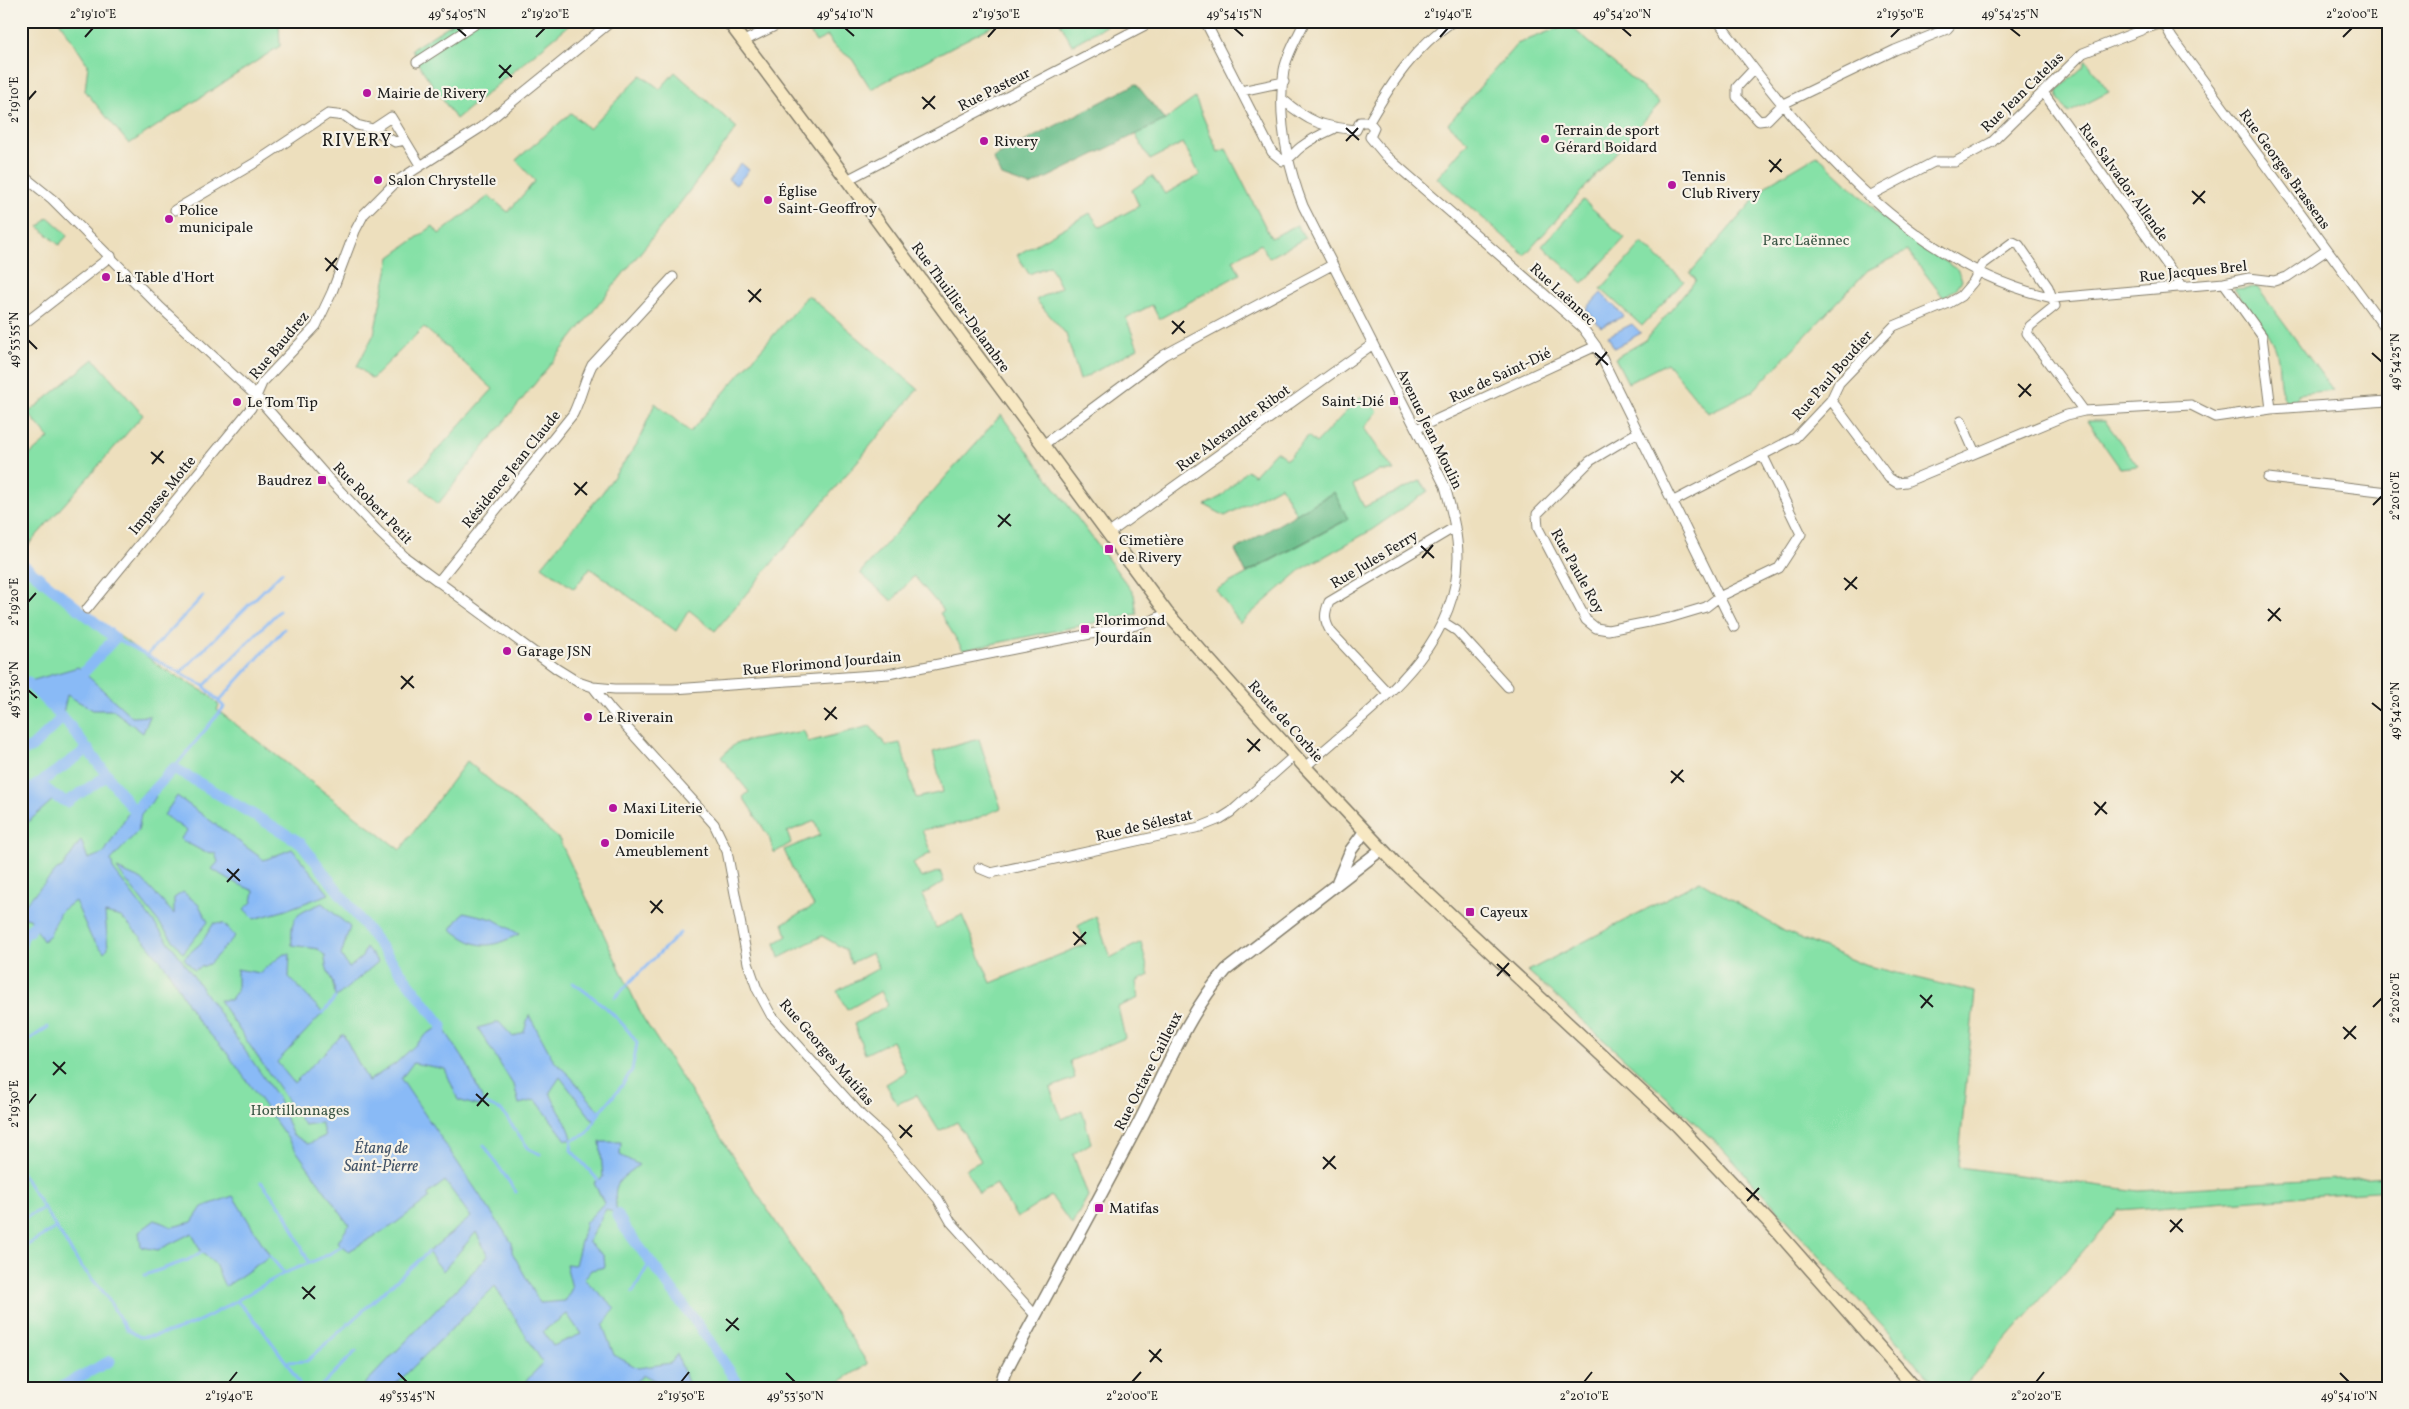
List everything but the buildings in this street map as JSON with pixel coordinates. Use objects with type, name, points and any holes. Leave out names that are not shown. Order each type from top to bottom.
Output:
[{"type":"main road","name":"Rue Thuillier-Delambre","points":[[728,21],[1167,613]]},
{"type":"main road","name":"Route de Corbie","points":[[1167,613],[1305,767],[1382,849],[1678,1126],[1769,1222],[1915,1388]]},
{"type":"street","points":[[417,62],[480,21]]},
{"type":"street","name":"Rue Baudrez","points":[[256,396],[262,383],[316,326],[332,292],[355,230],[364,214],[397,180],[480,128],[612,21]]},
{"type":"street","points":[[744,41],[785,21]]},
{"type":"street","name":"Rue Pasteur","points":[[847,180],[1154,21]]},
{"type":"street","points":[[1204,21],[1272,152],[1282,161],[1288,160],[1299,148],[1333,128]]},
{"type":"street","name":"Avenue Jean Moulin","points":[[1305,767],[1388,693],[1428,651],[1443,622],[1453,595],[1457,576],[1458,555],[1455,527],[1445,486],[1302,206],[1288,160],[1282,99],[1284,82],[1287,62],[1306,21]]},
{"type":"street","points":[[1369,122],[1409,59],[1442,29],[1454,21]]},
{"type":"street","name":"Rue Jacques Brel","points":[[1718,21],[1753,70],[1820,149],[1869,196],[1937,248],[1978,272],[2034,294],[2053,298],[2224,283],[2248,278],[2274,281],[2287,277],[2327,250]]},
{"type":"street","points":[[1753,70],[1737,87],[1737,97],[1758,120],[1767,120],[1783,104],[1895,50],[1947,29],[1954,21]]},
{"type":"street","name":"Rue Jean Catelas","points":[[1869,196],[1934,162],[1956,162],[1992,142],[2082,53],[2165,22]]},
{"type":"street","name":"Rue Georges Brassens","points":[[2165,22],[2172,38],[2388,332]]},
{"type":"street","points":[[1241,91],[1284,82]]},
{"type":"street","name":"Rue Salvador Allende","points":[[2043,92],[2183,287]]},
{"type":"street","points":[[1282,99],[1306,118],[1333,128],[1356,130],[1361,137],[1370,137],[1374,131],[1369,122]]},
{"type":"street","points":[[175,210],[253,164],[328,114],[345,116],[357,125],[373,129],[395,142],[405,140]]},
{"type":"street","points":[[373,129],[391,117],[420,165]]},
{"type":"street","points":[[1356,130],[1360,122],[1369,122]]},
{"type":"street","name":"Rue Laënnec","points":[[1370,137],[1386,156],[1577,323],[1596,346],[1734,627]]},
{"type":"street","name":"Rue Robert Petit","points":[[21,174],[52,199],[159,306],[256,396],[300,448],[405,557],[557,669],[593,688]]},
{"type":"street","points":[[1978,272],[1982,265],[2013,242],[2020,245],[2048,288],[2055,306],[2030,326],[2028,333],[2084,412]]},
{"type":"street","points":[[21,326],[111,256]]},
{"type":"street","points":[[1043,445],[1164,356],[1332,265]]},
{"type":"street","name":"Rue Paul Boudier","points":[[1672,502],[1795,438],[1831,400],[1840,383],[1894,326],[1950,303],[1961,296],[1973,282],[1978,272]]},
{"type":"street","name":"Résidence Jean Claude","points":[[438,582],[573,414],[592,365],[673,277]]},
{"type":"street","points":[[2224,283],[2262,336],[2271,410]]},
{"type":"street","name":"Rue Alexandre Ribot","points":[[1108,534],[1373,344]]},
{"type":"street","name":"Rue de Saint-Dié","points":[[1416,429],[1596,346]]},
{"type":"street","name":"Impasse Motte","points":[[87,609],[251,408],[256,396]]},
{"type":"street","points":[[1831,400],[1889,478],[1897,483],[1906,482],[2067,415],[2084,412],[2191,405],[2215,417],[2271,410],[2388,401]]},
{"type":"street","points":[[1961,421],[1975,453]]},
{"type":"street","name":"Rue Paule Roy","points":[[1638,432],[1590,461],[1537,514],[1538,528],[1586,620],[1596,628],[1608,630],[1669,618],[1706,607],[1719,597],[1779,568],[1801,534],[1763,456]]},
{"type":"street","points":[[2268,478],[2388,492]]},
{"type":"street","name":"Rue Jules Ferry","points":[[1388,693],[1331,632],[1325,622],[1326,609],[1329,602],[1455,527]]},
{"type":"street","name":"Rue Florimond Jourdain","points":[[593,688],[674,688],[888,674],[1136,625],[1167,613]]},
{"type":"street","points":[[1443,622],[1457,632],[1508,687]]},
{"type":"street","name":"Rue Georges Matifas","points":[[593,688],[709,819],[722,839],[727,850],[748,963],[757,989],[772,1014],[860,1115],[883,1135],[938,1199],[951,1222],[1035,1315]]},
{"type":"street","name":"Rue de Sélestat","points":[[979,868],[991,873],[1200,827],[1220,819],[1231,812],[1295,756]]},
{"type":"street","points":[[1337,883],[1351,850],[1365,831]]},
{"type":"street","name":"Rue Octave Cailleux","points":[[1035,1315],[1134,1133],[1194,1012],[1209,990],[1226,970],[1382,849]]},
{"type":"street","points":[[1000,1388],[1004,1374],[1035,1315]]},
{"type":"green space","points":[[59,21],[279,21],[280,46],[129,144],[85,91],[88,65]]},
{"type":"green space","points":[[456,21],[574,21],[456,119],[417,62],[412,49]]},
{"type":"green space","points":[[803,21],[1002,21],[871,89],[852,59],[833,45],[828,36],[816,42]]},
{"type":"green space","points":[[1059,21],[1110,21],[1111,23],[1072,45]]},
{"type":"green space","name":"Terrain de sport Gérard Boidard","points":[[1568,24],[1660,103],[1525,255],[1437,178],[1468,142],[1448,124],[1517,44]]},
{"type":"green space","points":[[2086,60],[2109,92],[2068,113],[2058,98],[2058,90],[2083,67]]},
{"type":"green space","points":[[675,72],[737,128],[681,202],[438,504],[412,478],[493,389],[424,327],[372,379],[357,366],[374,334],[390,257],[433,226],[439,234],[489,196],[508,212],[535,181],[516,160],[571,113],[589,129],[641,75],[660,89]]},
{"type":"green space","points":[[1136,84],[1165,120],[1030,186],[1002,176],[993,158]]},
{"type":"green space","points":[[1195,98],[1218,152],[1226,149],[1271,238],[1297,225],[1305,238],[1269,258],[1261,244],[1233,260],[1240,274],[1159,319],[1152,305],[1126,318],[1138,348],[1080,380],[1066,334],[1036,300],[1061,287],[1050,266],[1029,274],[1017,255],[1090,213],[1100,227],[1139,206],[1132,190],[1152,176],[1165,194],[1200,175],[1183,143],[1150,160],[1135,134],[1165,120]]},
{"type":"green space","name":"Parc Laënnec","points":[[1817,155],[1881,215],[1908,237],[1957,269],[1962,280],[1956,289],[1943,297],[1908,251],[1868,270],[1752,392],[1708,413],[1667,363],[1628,383],[1615,358],[1646,340],[1696,280],[1690,273],[1768,184]]},
{"type":"green space","points":[[1583,200],[1625,238],[1583,283],[1542,246]]},
{"type":"green space","points":[[48,217],[68,235],[59,245],[39,227]]},
{"type":"green space","points":[[1642,243],[1684,281],[1642,326],[1601,289]]},
{"type":"green space","points":[[2257,287],[2333,390],[2297,394],[2297,402],[2287,403],[2281,391],[2277,354],[2274,346],[2265,329],[2234,289]]},
{"type":"green space","points":[[808,295],[918,389],[715,631],[689,610],[676,631],[590,568],[574,589],[542,566],[602,493],[637,444],[655,403],[690,432]]},
{"type":"green space","points":[[94,359],[143,415],[23,551],[21,462],[49,438],[28,413]]},
{"type":"green space","points":[[1361,396],[1378,411],[1364,428],[1394,471],[1378,471],[1353,485],[1364,507],[1420,481],[1428,491],[1370,531],[1302,569],[1240,623],[1216,590],[1347,520],[1334,492],[1296,514],[1281,486],[1225,516],[1205,505],[1222,496],[1247,470],[1254,475],[1276,451],[1287,459],[1308,436],[1316,443]]},
{"type":"green space","points":[[1001,415],[1134,594],[1137,614],[963,650],[940,613],[944,611],[914,576],[892,601],[860,573]]},
{"type":"green space","points":[[2087,421],[2105,421],[2138,466],[2120,468]]},
{"type":"green space","points":[[1334,492],[1348,519],[1246,573],[1235,550]]},
{"type":"green space","name":"Hortillonnages","points":[[21,562],[162,668],[208,694],[219,705],[217,710],[400,850],[467,761],[559,839],[643,1018],[868,1364],[829,1388],[21,1388]]},
{"type":"green space","points":[[870,726],[887,746],[900,743],[916,798],[943,792],[933,752],[979,739],[1001,808],[971,821],[922,830],[931,853],[913,863],[921,878],[940,871],[944,882],[922,895],[936,928],[962,915],[991,983],[1086,944],[1078,926],[1096,916],[1110,958],[1141,942],[1149,975],[1136,982],[1139,998],[1118,1007],[1125,1038],[1070,1061],[1075,1078],[1050,1088],[1062,1119],[1082,1110],[1091,1143],[1073,1154],[1088,1196],[1072,1225],[1051,1196],[1017,1218],[996,1184],[979,1193],[966,1169],[981,1161],[957,1122],[939,1131],[917,1095],[897,1104],[886,1084],[906,1072],[892,1041],[865,1054],[854,1024],[888,1005],[881,991],[847,1010],[837,991],[879,968],[872,953],[851,963],[846,950],[822,936],[779,958],[775,943],[787,936],[783,923],[814,906],[797,879],[784,850],[820,835],[815,821],[787,832],[791,843],[774,853],[769,837],[743,797],[749,792],[721,757],[736,743],[804,731],[808,742]]},
{"type":"green space","points":[[1700,881],[1784,931],[1864,965],[1975,992],[1958,1167],[2139,1191],[2388,1176],[2388,1190],[2119,1210],[1963,1388],[1938,1388],[1720,1146],[1528,971]]},
{"type":"water","points":[[741,163],[749,170],[736,185],[728,179]]},
{"type":"water","points":[[1601,293],[1624,316],[1601,327],[1586,309]]},
{"type":"water","points":[[1632,324],[1641,333],[1614,348],[1608,336]]},
{"type":"water","points":[[78,667],[132,717],[150,716],[143,733],[113,710],[93,710],[67,695],[62,718],[27,682]]},
{"type":"water","points":[[38,779],[56,797],[26,824],[24,842],[21,843],[21,791]]},
{"type":"water","name":"Étang de Saint-Pierre","points":[[147,789],[156,797],[141,814],[138,831],[111,860],[113,869],[180,957],[278,1098],[292,1134],[308,1144],[325,1136],[321,1123],[304,1125],[219,1000],[230,1000],[237,991],[237,969],[259,973],[284,954],[290,954],[289,977],[323,1013],[277,1062],[294,1083],[343,1034],[368,1081],[395,1064],[428,1033],[442,1026],[467,1064],[484,1103],[478,1106],[458,1100],[445,1069],[413,1063],[401,1079],[512,1243],[512,1252],[540,1303],[565,1301],[572,1288],[566,1264],[575,1265],[586,1222],[604,1203],[594,1183],[603,1177],[600,1142],[621,1142],[620,1155],[639,1165],[620,1180],[617,1185],[615,1196],[617,1214],[606,1209],[588,1242],[604,1256],[605,1267],[591,1270],[584,1279],[615,1308],[603,1326],[614,1355],[638,1368],[671,1363],[677,1354],[690,1388],[669,1388],[644,1375],[631,1385],[631,1388],[531,1388],[524,1383],[543,1363],[495,1286],[392,1388],[361,1388],[488,1256],[476,1232],[443,1271],[428,1252],[471,1217],[445,1181],[428,1194],[429,1198],[392,1226],[349,1251],[338,1242],[349,1225],[227,1053],[197,1020],[168,970],[144,940],[121,917],[105,913],[108,948],[104,952],[91,937],[75,901],[60,912],[50,935],[43,941],[30,918],[24,917],[21,908],[57,870],[62,868],[81,840],[88,859],[104,853],[130,810]],"holes":[[[567,1314],[581,1334],[553,1346],[543,1331]]]},
{"type":"water","points":[[177,796],[264,860],[292,849],[329,894],[283,911],[254,919],[244,909],[252,902],[254,891],[229,880],[212,869],[218,862],[215,853],[204,852],[180,839],[187,831],[164,815]]},
{"type":"water","points":[[117,869],[142,880],[174,914],[174,898],[183,892],[199,905],[208,922],[183,953]]},
{"type":"water","points":[[322,903],[350,927],[341,955],[349,968],[362,957],[366,947],[378,962],[335,998],[335,991],[325,962],[325,956],[318,949],[292,945],[292,927],[296,917]]},
{"type":"water","points":[[464,912],[493,919],[519,934],[491,945],[476,944],[451,929]]},
{"type":"water","points":[[214,923],[224,924],[235,936],[209,964],[194,970],[184,958],[201,943]]},
{"type":"water","points":[[529,1015],[554,1061],[570,1076],[600,1112],[595,1123],[560,1077],[550,1092],[569,1129],[572,1140],[566,1140],[536,1100],[519,1104],[515,1088],[478,1028],[499,1022],[513,1037],[524,1032]]},
{"type":"water","points":[[233,1196],[270,1256],[225,1287],[215,1264],[201,1252],[192,1233],[158,1250],[141,1247],[139,1232],[155,1220],[172,1227],[192,1222],[202,1207]]},
{"type":"waterway","points":[[21,563],[115,638],[75,682]]},
{"type":"waterway","points":[[180,673],[282,572]]},
{"type":"waterway","points":[[147,655],[203,596]]},
{"type":"waterway","points":[[204,686],[279,611]]},
{"type":"waterway","points":[[219,701],[284,629]]},
{"type":"waterway","points":[[115,638],[204,686],[224,707],[174,768]]},
{"type":"waterway","points":[[21,686],[27,682],[67,722],[134,811],[174,768],[301,843],[442,1026],[440,1037],[437,1039]]},
{"type":"waterway","points":[[21,752],[32,747],[62,718]]},
{"type":"waterway","points":[[21,796],[88,749]]},
{"type":"waterway","points":[[39,783],[56,797],[67,802],[108,775]]},
{"type":"waterway","points":[[21,930],[28,932],[43,916]]},
{"type":"waterway","points":[[21,962],[28,932]]},
{"type":"waterway","points":[[615,997],[680,933]]},
{"type":"waterway","points":[[573,983],[608,1010],[624,1025],[637,1043],[632,1070],[621,1087],[600,1112],[587,1134],[572,1140],[571,1150],[598,1180]]},
{"type":"waterway","points":[[323,1013],[335,998]]},
{"type":"waterway","points":[[21,1045],[48,1027]]},
{"type":"waterway","points":[[484,1103],[502,1111],[529,1149],[540,1154]]},
{"type":"waterway","points":[[484,1145],[516,1192]]},
{"type":"waterway","points":[[21,1172],[80,1265],[105,1294],[126,1329],[140,1337],[178,1329],[196,1322],[283,1274],[332,1252],[344,1243]]},
{"type":"waterway","points":[[261,1182],[285,1212],[309,1263]]},
{"type":"waterway","points":[[21,1220],[44,1208]]},
{"type":"waterway","points":[[617,1214],[625,1228],[699,1326],[741,1388]]},
{"type":"waterway","points":[[21,1249],[57,1227]]},
{"type":"waterway","points":[[145,1275],[188,1260],[201,1252]]},
{"type":"waterway","points":[[237,1301],[259,1325],[286,1362],[307,1361],[428,1252]]},
{"type":"waterway","points":[[270,1256],[284,1273]]},
{"type":"waterway","points":[[633,1292],[650,1262]]},
{"type":"waterway","points":[[319,1388],[356,1351]]},
{"type":"waterway","points":[[59,1388],[110,1361]]},
{"type":"waterway","points":[[287,1363],[302,1388]]},
{"type":"place","name":"Mairie de Rivery","points":[[367,93]]},
{"type":"place","name":"Terrain de sport Gérard Boidard","points":[[1545,139]]},
{"type":"place","name":"Rivery","points":[[984,141]]},
{"type":"place","name":"Salon Chrystelle","points":[[378,180]]},
{"type":"place","name":"Tennis Club Rivery","points":[[1672,185]]},
{"type":"place","name":"Église Saint-Geoffroy","points":[[768,200]]},
{"type":"place","name":"Police municipale","points":[[169,219]]},
{"type":"place","name":"La Table d'Hort","points":[[106,277]]},
{"type":"place","name":"Saint-Dié","points":[[1394,401]]},
{"type":"place","name":"Le Tom Tip","points":[[237,402]]},
{"type":"place","name":"Baudrez","points":[[322,480]]},
{"type":"place","name":"Cimetière de Rivery","points":[[1109,549]]},
{"type":"place","name":"Florimond Jourdain","points":[[1085,629]]},
{"type":"place","name":"Garage JSN","points":[[507,651]]},
{"type":"place","name":"Le Riverain","points":[[588,717]]},
{"type":"place","name":"Maxi Literie","points":[[613,808]]},
{"type":"place","name":"Domicile Ameublement","points":[[605,843]]},
{"type":"place","name":"Cayeux","points":[[1470,912]]},
{"type":"place","name":"Matifas","points":[[1099,1208]]},
{"type":"district","name":"RIVERY","points":[[357,140]]}]
